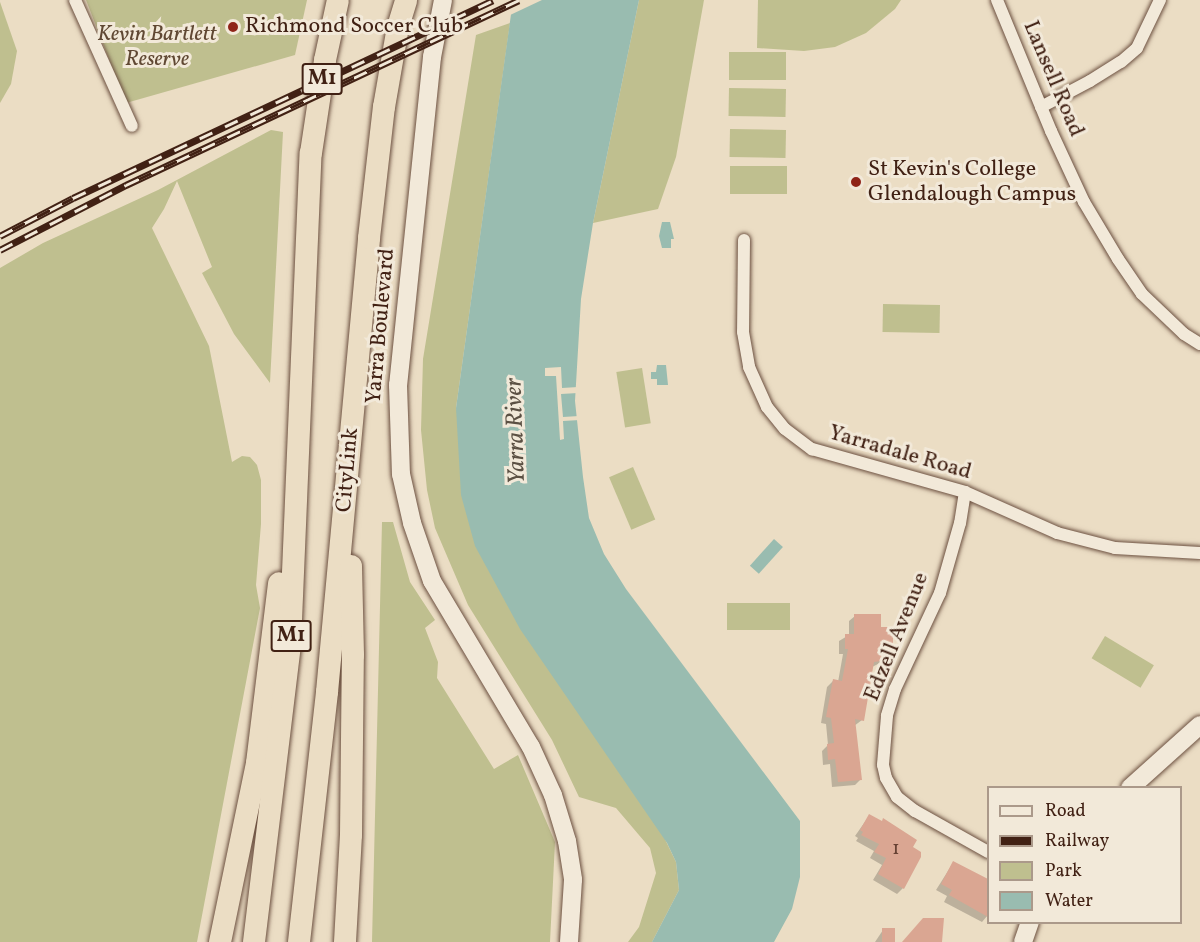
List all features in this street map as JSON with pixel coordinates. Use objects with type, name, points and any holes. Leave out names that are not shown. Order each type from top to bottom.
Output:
[{"type":"highway","name":"M1","points":[[254,942],[290,644],[311,153],[325,60],[338,0]]},
{"type":"highway","name":"CityLink","points":[[299,942],[384,107],[398,27],[406,0]]},
{"type":"highway","points":[[220,942],[258,752],[272,650],[305,328]]},
{"type":"highway","points":[[345,942],[351,835],[353,655],[348,463]]},
{"type":"street","points":[[75,0],[132,126]]},
{"type":"street","name":"Yarra Boulevard","points":[[443,0],[432,57],[398,386],[401,474],[412,523],[432,581],[531,747],[554,795],[567,841],[573,880],[570,942]]},
{"type":"street","name":"Lansell Road","points":[[997,0],[1041,107],[1084,202],[1142,294],[1184,334],[1200,344]]},
{"type":"street","points":[[1041,107],[1098,76],[1137,48],[1160,0]]},
{"type":"street","name":"Yarradale Road","points":[[744,240],[743,332],[756,388],[785,429],[812,449],[965,492],[1057,532],[1092,542],[1115,548],[1200,554]]},
{"type":"street","name":"Edzell Avenue","points":[[965,492],[960,523],[940,593],[895,689],[887,716],[883,765],[886,778],[897,797],[915,811],[987,851]]},
{"type":"street","points":[[1132,786],[1200,725]]},
{"type":"street","points":[[1023,942],[1029,924]]},
{"type":"green space","name":"Kevin Bartlett Reserve","points":[[86,0],[307,0],[295,55],[126,103]]},
{"type":"green space","points":[[639,0],[704,0],[676,157],[658,209],[593,223]]},
{"type":"green space","points":[[758,0],[901,0],[895,9],[866,33],[835,47],[804,51],[757,48]]},
{"type":"green space","points":[[0,2],[17,51],[11,84],[0,103]]},
{"type":"green space","points":[[510,23],[456,408],[676,862],[679,890],[652,942],[628,942],[639,927],[656,873],[650,848],[616,808],[579,797],[552,740],[468,605],[435,528],[427,490],[421,430],[423,359],[476,35]]},
{"type":"green space","points":[[729,52],[786,52],[786,80],[729,80]]},
{"type":"green space","points":[[729,88],[786,89],[786,117],[729,116]]},
{"type":"green space","points":[[730,129],[786,130],[786,158],[730,157]]},
{"type":"green space","points":[[271,130],[283,132],[270,383],[234,334],[202,273],[212,267],[177,181],[152,228],[209,346],[232,462],[242,456],[250,457],[257,465],[261,480],[261,524],[256,585],[260,608],[197,942],[0,942],[0,268],[43,243],[158,190]]},
{"type":"green space","points":[[730,166],[787,166],[787,194],[730,194]]},
{"type":"green space","points":[[883,304],[940,305],[940,333],[883,332]]},
{"type":"green space","points":[[642,368],[651,423],[625,427],[616,372]]},
{"type":"green space","points":[[633,467],[655,519],[631,530],[609,477]]},
{"type":"green space","points":[[382,522],[393,522],[410,582],[435,620],[425,628],[438,662],[437,678],[494,769],[518,755],[555,842],[550,942],[372,942]]},
{"type":"green space","points":[[727,603],[790,603],[790,630],[727,630]]},
{"type":"green space","points":[[1105,636],[1154,665],[1140,688],[1092,658]]},
{"type":"water","name":"Yarra River","points":[[513,0],[639,0],[593,223],[581,299],[575,401],[583,477],[589,518],[604,554],[626,589],[800,821],[800,877],[792,909],[774,942],[652,942],[679,890],[676,862],[667,843],[520,629],[475,546],[461,495],[456,408]]},
{"type":"water","points":[[662,222],[670,222],[674,239],[671,239],[671,248],[662,248],[659,236]]},
{"type":"water","points":[[657,365],[666,365],[668,385],[657,385],[657,379],[651,379],[651,372],[656,372]]},
{"type":"water","points":[[774,539],[783,547],[759,574],[750,566]]},
{"type":"pier","points":[[510,0],[542,0],[508,16]]},
{"type":"pier","points":[[561,367],[562,388],[578,387],[578,393],[561,394],[563,417],[579,416],[580,420],[563,421],[564,439],[560,440],[556,376],[545,376],[545,368]]},
{"type":"building","points":[[854,614],[881,614],[881,627],[893,627],[893,651],[886,651],[886,659],[874,662],[864,721],[855,719],[862,780],[838,782],[835,759],[828,760],[827,744],[834,743],[831,718],[826,717],[833,679],[842,681],[848,649],[845,649],[845,634],[854,634]]},
{"type":"building","points":[[869,814],[882,821],[883,818],[917,840],[913,847],[921,852],[921,857],[904,889],[878,874],[886,858],[874,852],[879,844],[861,835],[863,832],[860,830]]},
{"type":"building","points":[[953,861],[987,878],[987,916],[949,895],[952,890],[941,884]]},
{"type":"building","points":[[923,918],[944,918],[942,942],[902,942]]},
{"type":"building","points":[[882,928],[895,928],[895,942],[882,942]]},
{"type":"railway","points":[[0,236],[73,198],[493,0]]},
{"type":"railway","points":[[0,250],[126,185],[519,0]]},
{"type":"place","name":"Richmond Soccer Club","points":[[233,27]]},
{"type":"place","name":"St Kevin's College Glendalough Campus","points":[[856,182]]}]
